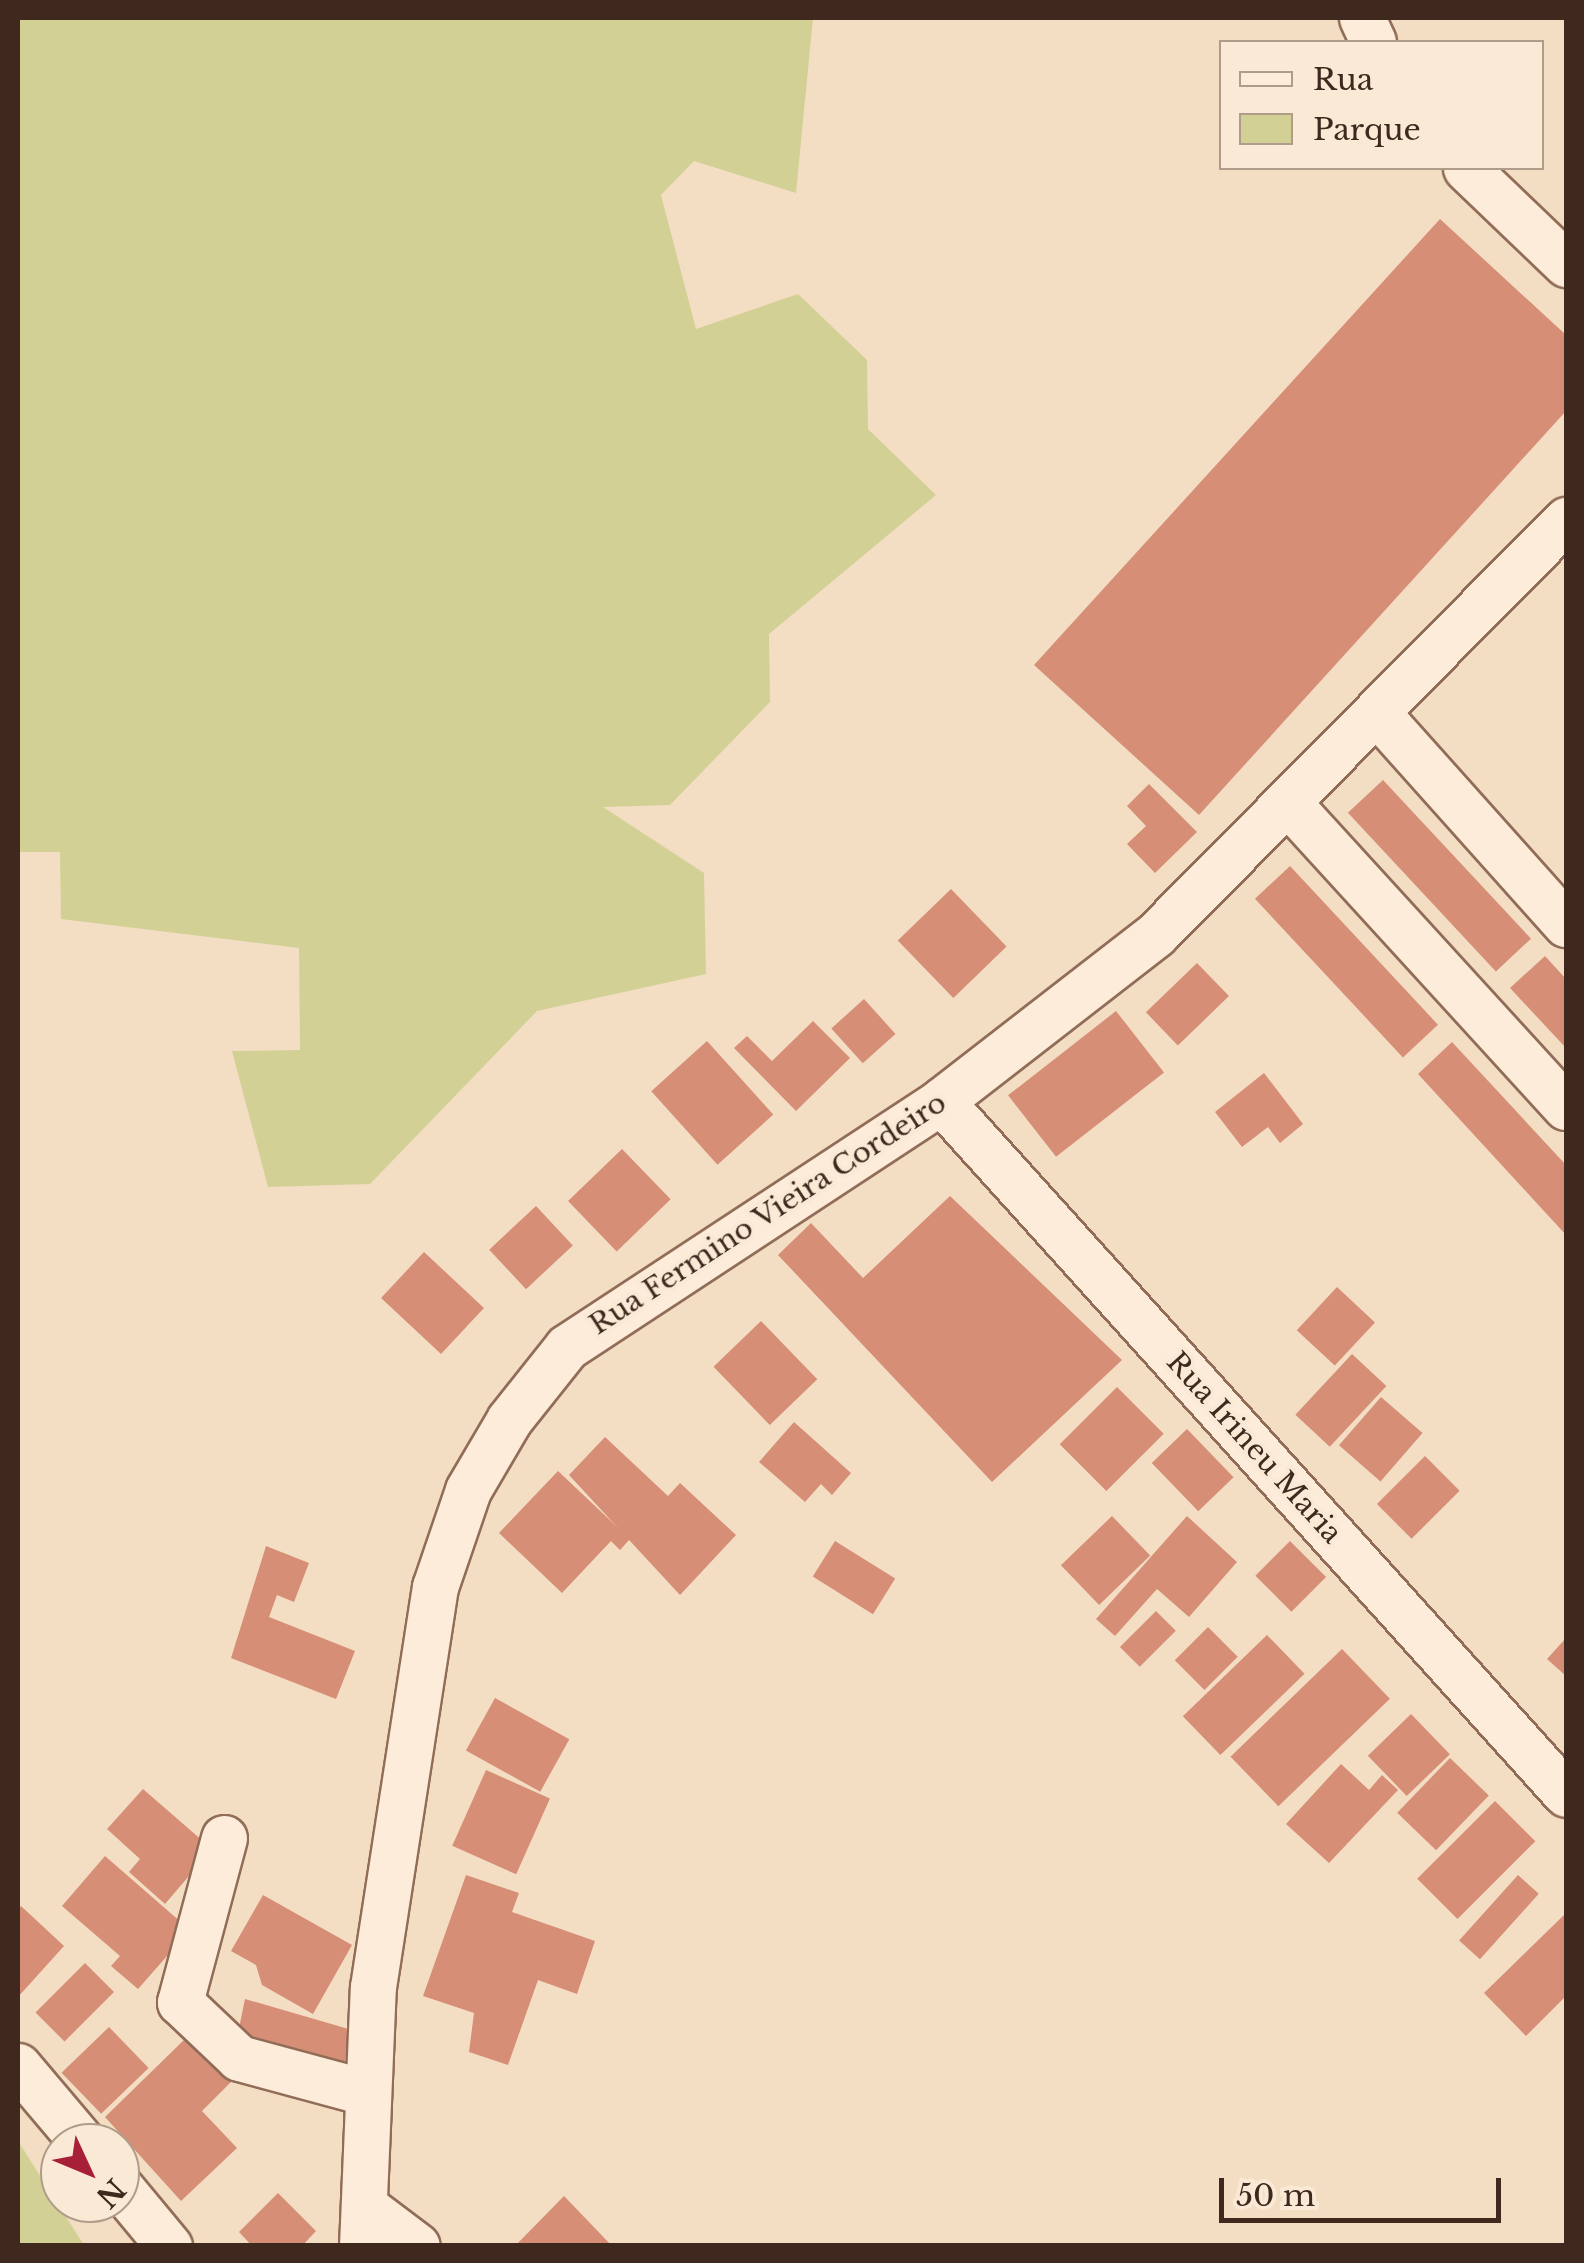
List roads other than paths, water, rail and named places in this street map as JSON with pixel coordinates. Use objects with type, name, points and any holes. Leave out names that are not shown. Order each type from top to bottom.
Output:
[{"type":"street","points":[[1468,170],[1566,264]]},
{"type":"street","name":"Rua Fermino Vieira Cordeiro","points":[[363,2226],[365,2092],[435,1588],[476,1476],[567,1347],[941,1101],[1156,934],[1290,806],[1566,520]]},
{"type":"street","points":[[1378,714],[1566,924]]},
{"type":"street","points":[[1290,806],[1566,1108]]},
{"type":"street","name":"Rua Irineu Maria","points":[[941,1101],[1566,1794]]},
{"type":"street","points":[[224,1838],[180,2002],[239,2058],[365,2092]]},
{"type":"street","points":[[18,2066],[66,2123]]},
{"type":"street","points":[[140,2211],[169,2246]]},
{"type":"street","points":[[363,2226],[417,2246]]}]
